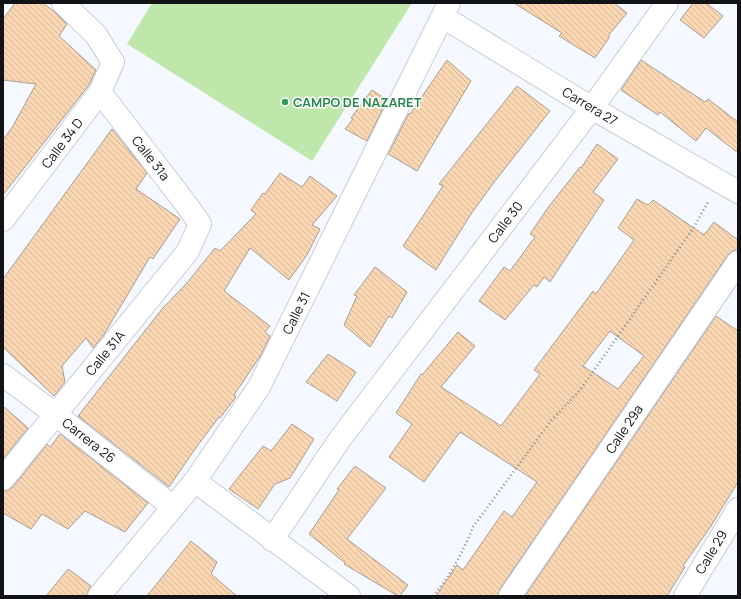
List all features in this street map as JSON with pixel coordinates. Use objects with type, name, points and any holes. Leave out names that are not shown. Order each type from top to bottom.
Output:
[{"type":"street","name":"Calle 34 D","points":[[3,220],[100,92],[112,62],[96,35],[63,3]]},
{"type":"street","name":"Calle 30","points":[[272,540],[340,439],[592,108],[667,3]]},
{"type":"street","name":"Carrera 27","points":[[446,10],[592,108],[738,192]]},
{"type":"street","name":"Calle 31","points":[[99,596],[195,481],[259,388],[446,10]]},
{"type":"street","name":"Calle 31a","points":[[100,92],[200,224]]},
{"type":"street","name":"Calle 31A","points":[[3,479],[188,251],[200,224]]},
{"type":"street","name":"Calle 29a","points":[[510,596],[738,262]]},
{"type":"street","name":"Carrera 26","points":[[3,374],[173,507]]},
{"type":"street","points":[[195,481],[272,540],[349,596]]},
{"type":"street","name":"Calle 29","points":[[685,596],[738,509]]},
{"type":"path","points":[[433,596],[457,560],[468,541],[473,527],[550,422],[581,389],[694,227],[720,181]]},
{"type":"green space","name":"CAMPO DE NAZARET","points":[[152,3],[412,3],[312,161],[127,44]]},
{"type":"building","points":[[15,3],[43,3],[56,13],[67,24],[59,36],[96,70],[89,85],[3,195],[3,140],[13,126],[36,84],[3,80],[3,19]]},
{"type":"building","points":[[514,3],[614,3],[627,13],[609,35],[609,38],[595,58],[559,36],[562,33]]},
{"type":"building","points":[[693,3],[706,3],[723,16],[704,38],[680,20]]},
{"type":"building","points":[[447,60],[471,81],[417,171],[388,154],[409,113],[410,114]]},
{"type":"building","points":[[641,60],[705,102],[708,99],[738,122],[738,153],[706,128],[696,141],[660,112],[658,115],[621,90]]},
{"type":"building","points":[[517,86],[550,111],[471,214],[436,270],[403,246],[443,186],[439,184]]},
{"type":"building","points":[[372,90],[387,100],[367,141],[345,129],[353,119],[351,118]]},
{"type":"building","points":[[112,129],[147,173],[136,189],[180,219],[153,259],[150,257],[103,336],[93,348],[86,338],[62,366],[65,382],[54,396],[3,347],[3,279]]},
{"type":"building","points":[[597,144],[618,159],[593,192],[604,200],[550,282],[544,277],[537,287],[534,285],[505,320],[479,301],[504,267],[510,271],[535,237],[530,234],[547,209],[580,167],[581,168]]},
{"type":"building","points":[[280,173],[302,187],[310,176],[337,196],[312,225],[320,229],[307,255],[289,280],[250,248],[224,291],[270,326],[265,332],[270,336],[261,355],[234,395],[236,397],[195,449],[169,487],[78,416],[162,309],[187,283],[215,248],[220,251],[256,214],[251,210]]},
{"type":"building","points":[[637,199],[648,205],[653,200],[704,235],[714,222],[738,240],[738,250],[732,251],[728,255],[500,589],[498,596],[436,596],[457,565],[463,570],[504,511],[512,517],[537,482],[460,432],[424,482],[389,457],[412,424],[396,413],[421,374],[422,375],[458,332],[475,346],[441,387],[501,426],[540,374],[534,370],[593,291],[596,294],[634,240],[618,228]],"holes":[[[610,331],[644,356],[618,389],[583,366]]]},
{"type":"building","points":[[375,267],[407,292],[392,318],[389,316],[370,347],[344,325],[357,296],[354,295]]},
{"type":"building","points":[[716,316],[738,331],[738,482],[711,526],[683,566],[685,567],[667,596],[525,596]]},
{"type":"building","points":[[328,354],[356,372],[337,401],[306,382]]},
{"type":"building","points":[[3,406],[28,428],[3,459]]},
{"type":"building","points":[[292,424],[314,439],[290,478],[275,484],[258,509],[229,489],[263,446],[271,451]]},
{"type":"building","points":[[60,434],[148,503],[125,532],[85,511],[68,529],[42,514],[31,529],[3,513],[3,491],[13,487],[47,444],[50,447]]},
{"type":"building","points":[[355,466],[386,488],[347,539],[408,585],[400,596],[344,564],[345,563],[309,534],[339,490],[337,489]]},
{"type":"building","points":[[191,541],[217,562],[211,574],[237,596],[147,596]]},
{"type":"building","points":[[68,569],[91,586],[87,596],[46,596]]},
{"type":"place","name":"CAMPO DE NAZARET","points":[[285,102]]}]
